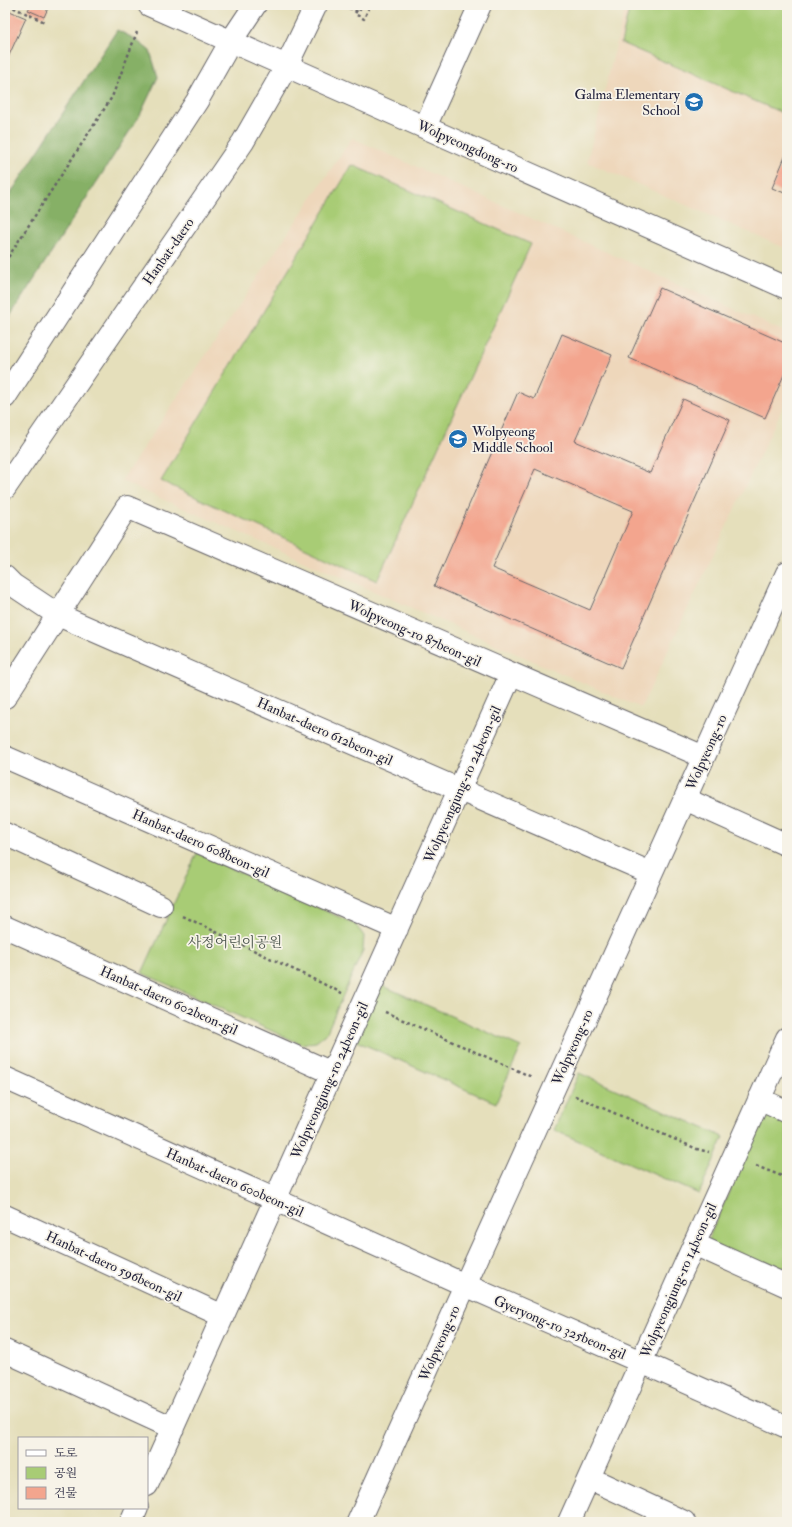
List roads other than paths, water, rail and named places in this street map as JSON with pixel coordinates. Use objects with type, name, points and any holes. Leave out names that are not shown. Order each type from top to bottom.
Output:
[{"type":"street","name":"Wolpyeongdong-ro","points":[[149,5],[787,288]]},
{"type":"street","points":[[5,397],[197,101],[231,41],[255,5]]},
{"type":"street","name":"Hanbat-daero","points":[[5,488],[243,142],[286,66],[316,5]]},
{"type":"street","points":[[425,127],[480,5]]},
{"type":"street","name":"Wolpyeong-ro 87beon-gil","points":[[58,615],[127,507],[704,757]]},
{"type":"street","name":"Wolpyeong-ro","points":[[358,1522],[787,573]]},
{"type":"street","name":"Hanbat-daero 612beon-gil","points":[[5,577],[13,585],[58,615],[651,873]]},
{"type":"street","points":[[5,697],[58,615]]},
{"type":"street","name":"Wolpyeongjung-ro 24beon-gil","points":[[148,1483],[511,674]]},
{"type":"street","name":"Hanbat-daero 608beon-gil","points":[[5,757],[397,929]]},
{"type":"street","points":[[685,799],[787,845]]},
{"type":"street","points":[[5,834],[161,906]]},
{"type":"street","name":"Hanbat-daero 602beon-gil","points":[[5,927],[332,1073]]},
{"type":"street","name":"Wolpyeongjung-ro 14beon-gil","points":[[569,1522],[787,1038]]},
{"type":"street","name":"Hanbat-daero 600beon-gil","points":[[5,1078],[465,1285]]},
{"type":"street","points":[[759,1099],[787,1112]]},
{"type":"street","name":"Hanbat-daero 596beon-gil","points":[[5,1216],[223,1316]]},
{"type":"street","points":[[694,1244],[787,1286]]},
{"type":"street","name":"Gyeryong-ro 325beon-gil","points":[[465,1285],[787,1427]]},
{"type":"street","points":[[5,1352],[173,1428]]},
{"type":"street","points":[[589,1478],[684,1522]]},
{"type":"street","points":[[131,1522],[137,1509]]},
{"type":"place","name":"Galma Elementary School","points":[[694,102]]},
{"type":"place","name":"Wolpyeong Middle School","points":[[458,439]]},
{"type":"park label","name":"사정어린이공원","points":[[235,942]]}]
